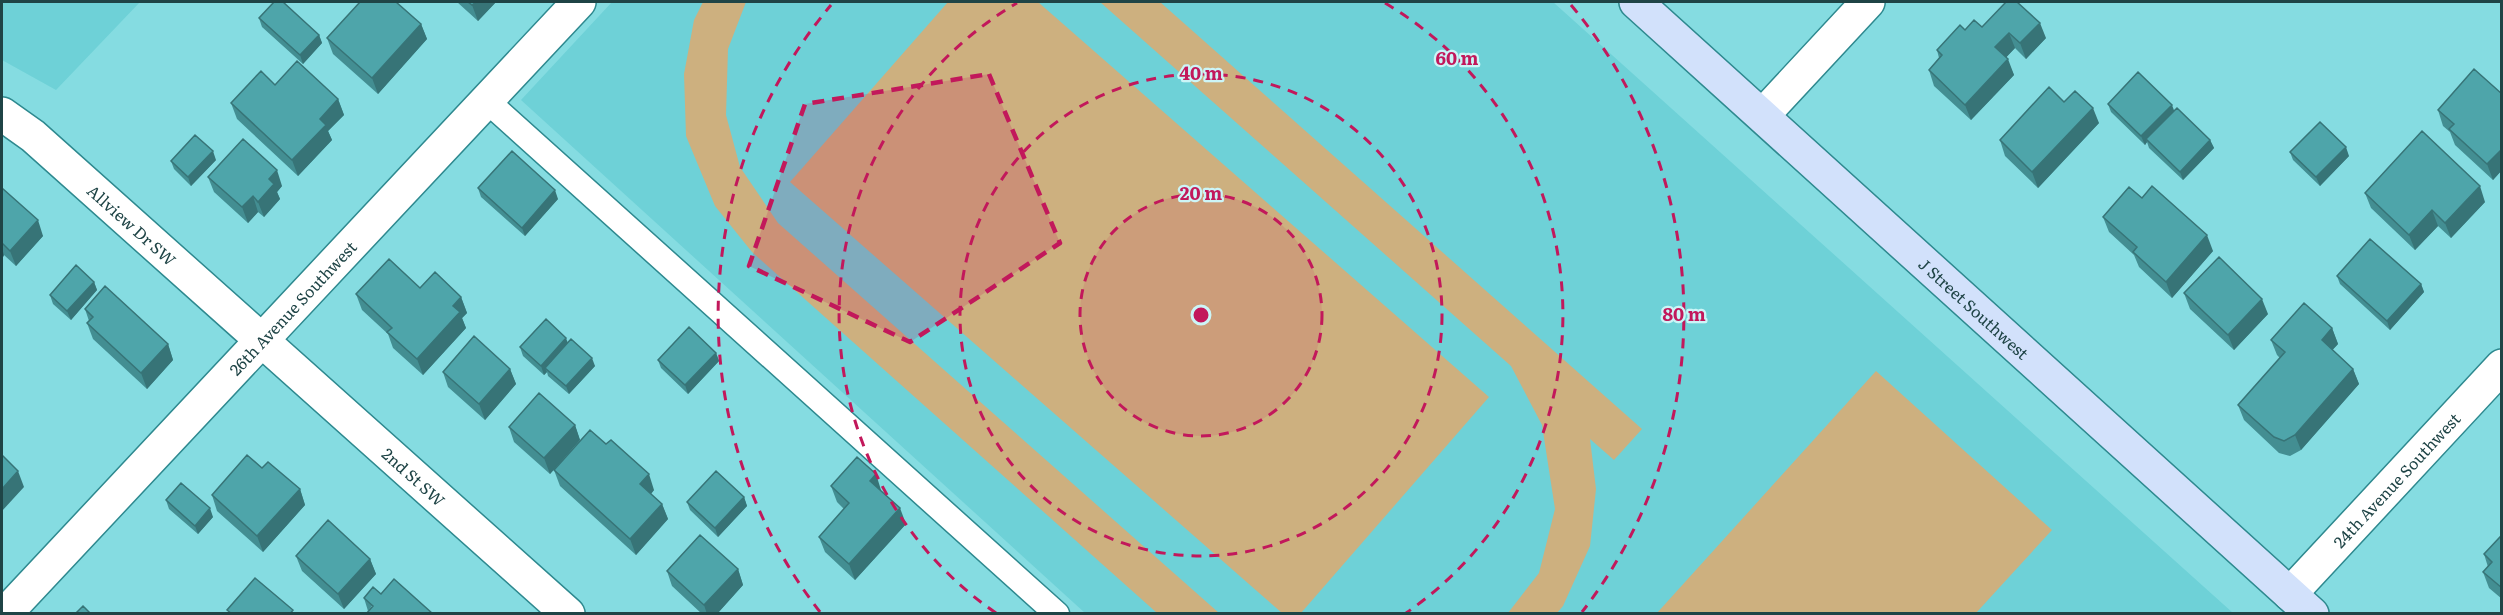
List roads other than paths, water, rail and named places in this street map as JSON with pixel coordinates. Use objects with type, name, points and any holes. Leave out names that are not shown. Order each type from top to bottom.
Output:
[{"type":"street","name":"26th Avenue Southwest","points":[[5,614],[579,2]]},
{"type":"street","name":"J Street Southwest","points":[[1636,2],[2301,604]]},
{"type":"street","points":[[1763,115],[1868,2]]},
{"type":"street","name":"Allview Dr SW","points":[[2,114],[33,136],[261,339]]},
{"type":"street","name":"2nd St SW","points":[[261,339],[568,614]]},
{"type":"street","name":"24th Avenue Southwest","points":[[2301,604],[2502,366]]},
{"type":"lane","points":[[486,100],[1057,614]]}]
